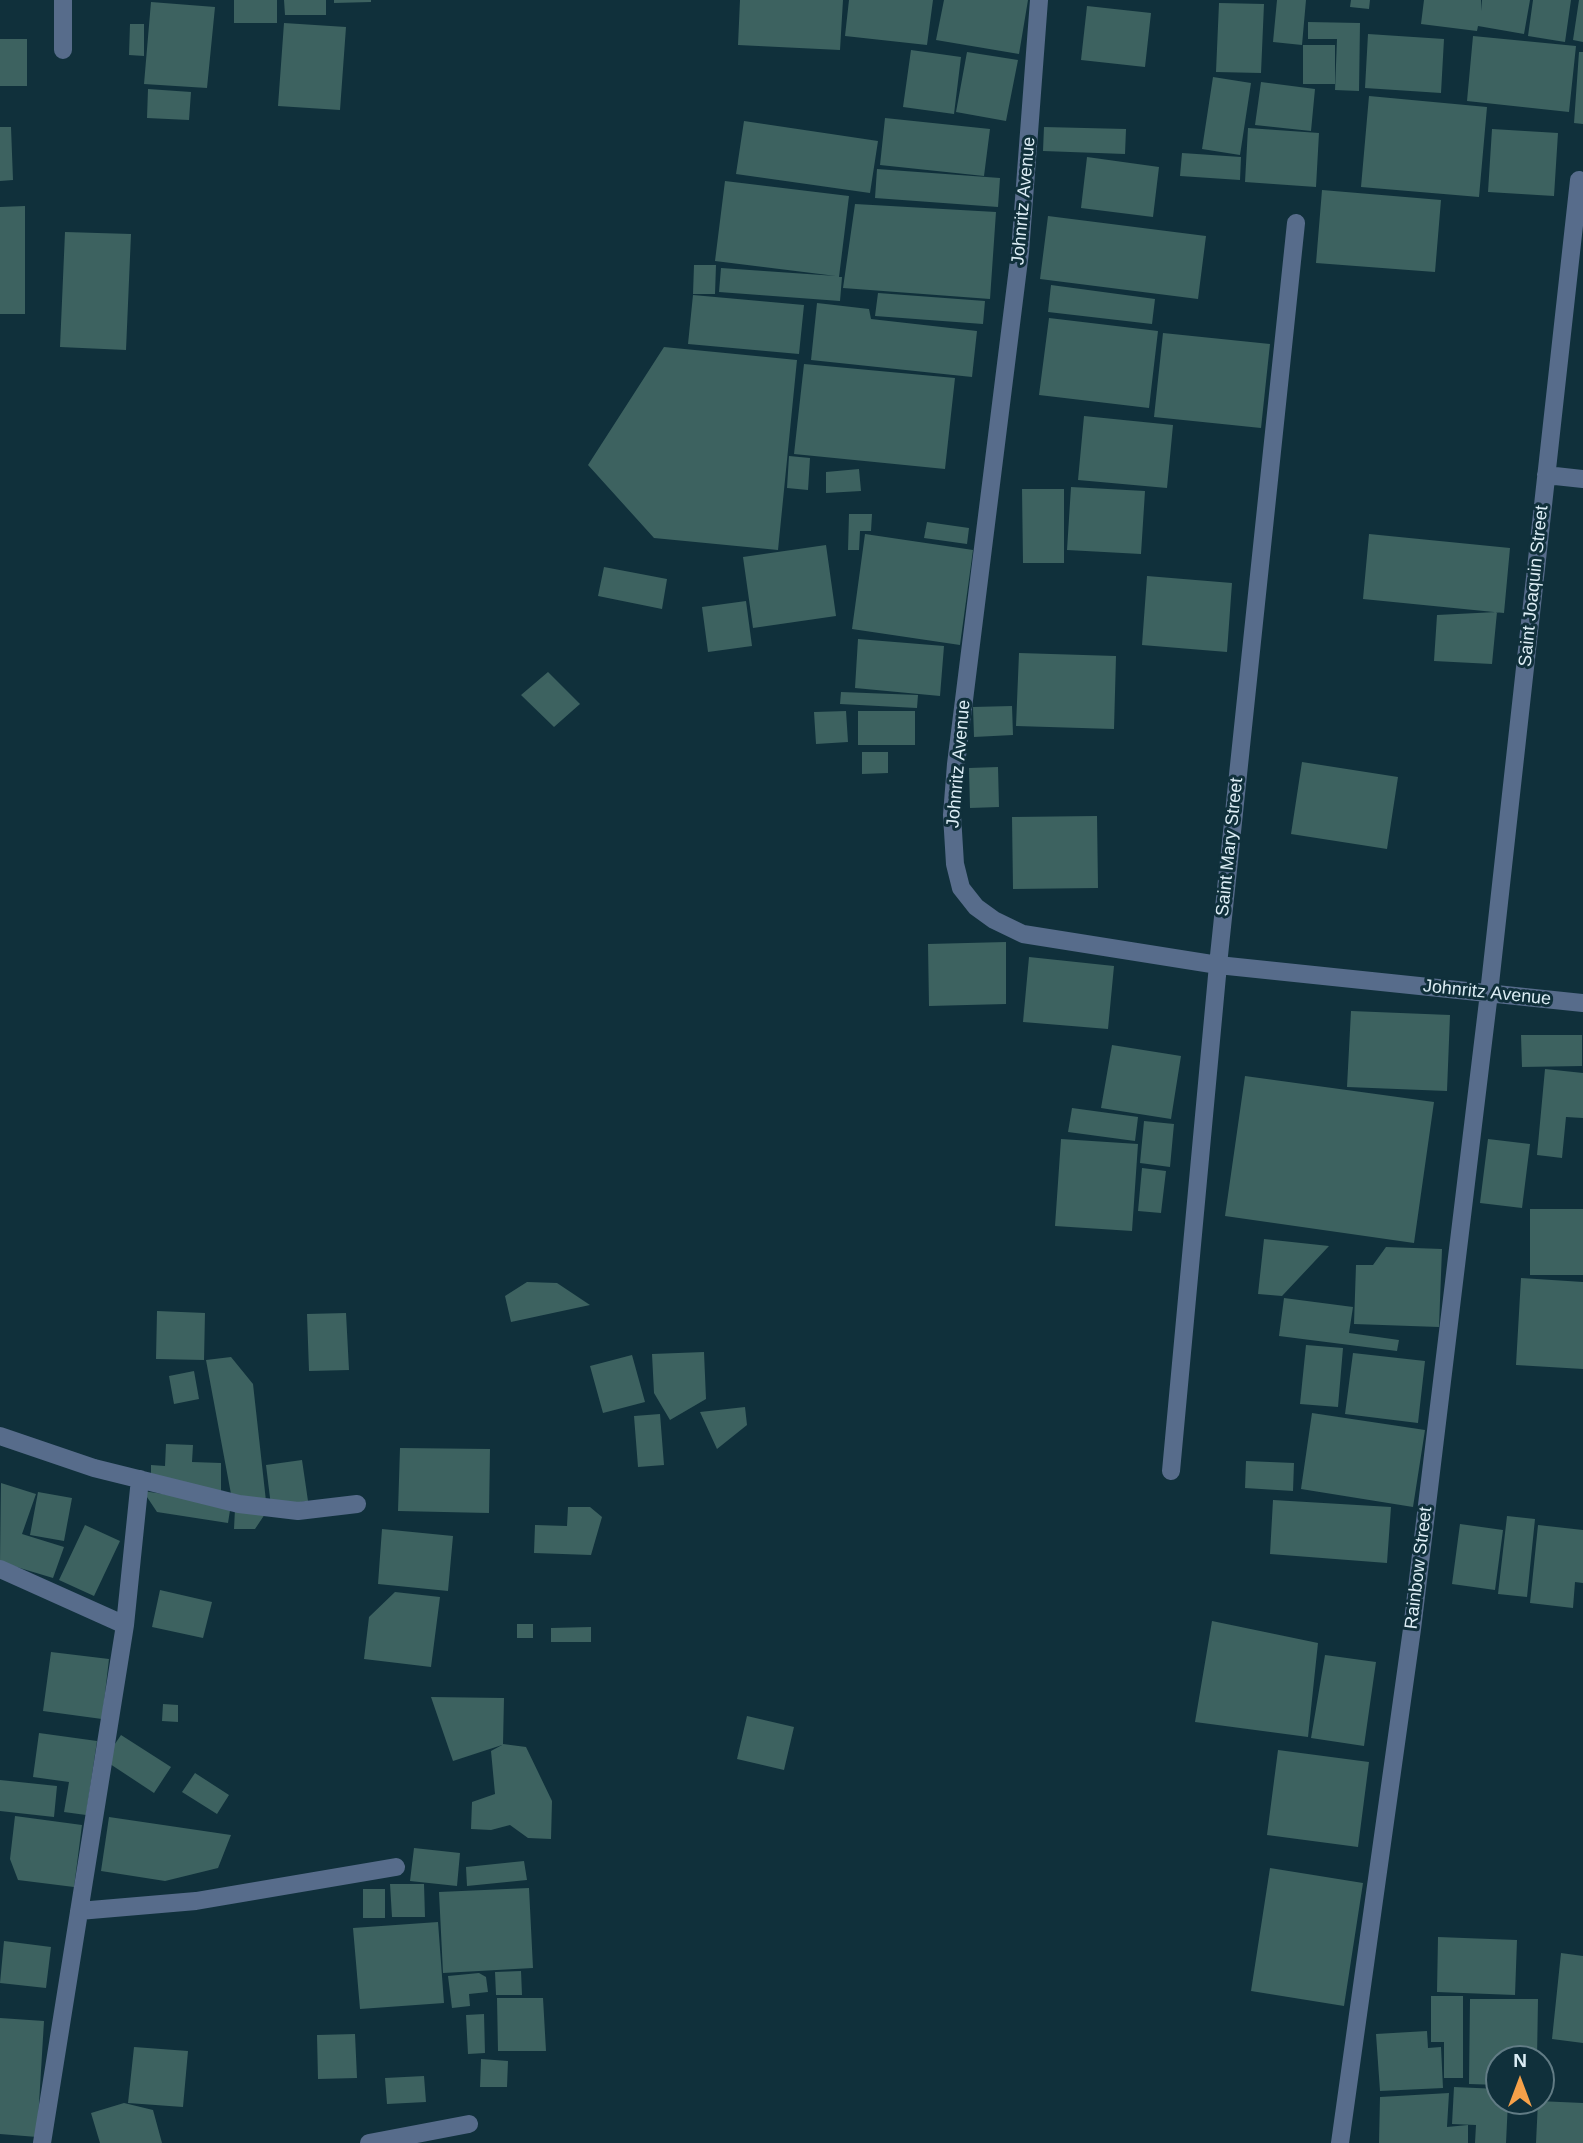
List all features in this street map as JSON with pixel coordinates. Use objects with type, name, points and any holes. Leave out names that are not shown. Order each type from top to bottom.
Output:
[{"type":"street","points":[[63,0],[63,50]]},
{"type":"street","name":"Johnritz Avenue","points":[[1039,0],[1020,252],[956,764],[952,815],[955,864],[961,888],[976,907],[993,920],[1023,934],[1218,965],[1583,1003]]},
{"type":"street","name":"Saint Joaquin Street","points":[[1489,993],[1579,180]]},
{"type":"street","name":"Saint Mary Street","points":[[1171,1471],[1218,965],[1296,223]]},
{"type":"street","points":[[1546,475],[1583,479]]},
{"type":"street","name":"Rainbow Street","points":[[1340,2143],[1412,1629],[1489,993]]},
{"type":"street","points":[[0,1436],[94,1468],[239,1504],[298,1511],[356,1504]]},
{"type":"street","points":[[42,2143],[125,1625],[140,1479]]},
{"type":"street","points":[[0,1569],[125,1625]]},
{"type":"street","points":[[79,1911],[195,1901],[396,1867]]},
{"type":"street","points":[[369,2143],[469,2124]]},
{"type":"building","points":[[234,0],[277,0],[277,23],[234,23]]},
{"type":"building","points":[[284,0],[326,0],[326,15],[285,15]]},
{"type":"building","points":[[334,0],[371,0],[371,2],[334,3]]},
{"type":"building","points":[[740,0],[843,0],[840,50],[738,45]]},
{"type":"building","points":[[849,0],[933,0],[927,45],[845,36]]},
{"type":"building","points":[[944,0],[1028,0],[1019,54],[936,40]]},
{"type":"building","points":[[1277,0],[1306,0],[1302,45],[1273,42]]},
{"type":"building","points":[[1351,0],[1370,0],[1369,9],[1350,7]]},
{"type":"building","points":[[1424,0],[1481,0],[1481,11],[1482,0],[1530,0],[1524,34],[1478,26],[1477,31],[1421,24]]},
{"type":"building","points":[[1533,0],[1571,0],[1565,42],[1528,36]]},
{"type":"building","points":[[1579,0],[1583,0],[1583,42],[1573,40]]},
{"type":"building","points":[[151,2],[215,7],[207,88],[144,84]]},
{"type":"building","points":[[1219,3],[1264,4],[1261,73],[1216,72]]},
{"type":"building","points":[[1087,6],[1151,13],[1145,67],[1081,60]]},
{"type":"building","points":[[1308,22],[1360,23],[1359,91],[1335,90],[1337,39],[1308,39]]},
{"type":"building","points":[[284,23],[346,27],[340,110],[278,106]]},
{"type":"building","points":[[130,24],[144,24],[144,56],[129,55]]},
{"type":"building","points":[[1368,34],[1444,39],[1441,93],[1365,88]]},
{"type":"building","points":[[1473,36],[1576,46],[1569,112],[1467,101]]},
{"type":"building","points":[[0,39],[27,39],[27,86],[0,86]]},
{"type":"building","points":[[1303,45],[1335,45],[1335,84],[1303,84]]},
{"type":"building","points":[[911,50],[961,57],[954,114],[903,107]]},
{"type":"building","points":[[967,52],[1018,60],[1006,121],[956,112]]},
{"type":"building","points":[[1579,52],[1583,52],[1583,124],[1574,123]]},
{"type":"building","points":[[1213,77],[1251,83],[1240,155],[1202,149]]},
{"type":"building","points":[[1261,82],[1315,89],[1311,131],[1255,125]]},
{"type":"building","points":[[148,89],[191,92],[189,120],[147,118]]},
{"type":"building","points":[[1369,96],[1487,107],[1479,197],[1361,187]]},
{"type":"building","points":[[885,118],[990,129],[984,176],[880,165]]},
{"type":"building","points":[[744,121],[878,141],[870,193],[736,174]]},
{"type":"building","points":[[0,127],[11,127],[13,180],[0,181]]},
{"type":"building","points":[[1044,127],[1126,129],[1125,154],[1043,151]]},
{"type":"building","points":[[1248,128],[1319,133],[1316,187],[1245,182]]},
{"type":"building","points":[[1492,129],[1558,133],[1554,196],[1488,192]]},
{"type":"building","points":[[1182,153],[1241,157],[1240,180],[1180,176]]},
{"type":"building","points":[[1087,157],[1159,167],[1153,217],[1081,208]]},
{"type":"building","points":[[877,169],[1000,178],[998,207],[875,198]]},
{"type":"building","points":[[725,181],[849,196],[839,277],[842,277],[840,301],[719,292],[721,268],[836,276],[715,261]]},
{"type":"building","points":[[1322,190],[1441,200],[1435,272],[1316,263]]},
{"type":"building","points":[[855,204],[996,212],[990,299],[843,288]]},
{"type":"building","points":[[25,206],[25,314],[0,314],[0,207]]},
{"type":"building","points":[[1048,216],[1206,236],[1198,299],[1040,279]]},
{"type":"building","points":[[65,232],[131,234],[126,350],[60,347]]},
{"type":"building","points":[[694,265],[716,265],[715,294],[693,294]]},
{"type":"building","points":[[1051,285],[1155,299],[1152,324],[1048,312]]},
{"type":"building","points":[[878,293],[985,301],[983,324],[875,316]]},
{"type":"building","points":[[693,295],[804,305],[799,354],[688,344]]},
{"type":"building","points":[[817,303],[869,309],[871,319],[977,331],[972,377],[811,360]]},
{"type":"building","points":[[1049,318],[1158,331],[1149,408],[1039,395]]},
{"type":"building","points":[[1163,333],[1270,344],[1261,428],[1154,417]]},
{"type":"building","points":[[664,347],[797,360],[778,550],[654,538],[588,465]]},
{"type":"building","points":[[804,364],[955,378],[945,469],[794,454]]},
{"type":"building","points":[[1084,416],[1173,425],[1167,488],[1078,480]]},
{"type":"building","points":[[789,456],[810,458],[808,490],[787,488]]},
{"type":"building","points":[[859,469],[861,491],[826,493],[826,472]]},
{"type":"building","points":[[1071,487],[1145,491],[1141,554],[1067,550]]},
{"type":"building","points":[[1022,489],[1064,489],[1064,563],[1023,563]]},
{"type":"building","points":[[849,514],[872,514],[871,531],[860,531],[859,550],[848,550]]},
{"type":"building","points":[[927,522],[969,528],[967,544],[924,538]]},
{"type":"building","points":[[865,534],[973,550],[960,645],[852,629]]},
{"type":"building","points":[[1369,534],[1510,548],[1504,613],[1363,599]]},
{"type":"building","points":[[826,545],[836,616],[753,628],[743,557]]},
{"type":"building","points":[[604,567],[667,579],[662,609],[598,596]]},
{"type":"building","points":[[1147,576],[1232,583],[1227,652],[1142,645]]},
{"type":"building","points":[[746,601],[752,646],[708,652],[702,607]]},
{"type":"building","points":[[1497,612],[1492,664],[1434,661],[1437,615]]},
{"type":"building","points":[[858,639],[944,646],[940,696],[855,688]]},
{"type":"building","points":[[1019,653],[1116,656],[1114,729],[1016,726]]},
{"type":"building","points":[[548,672],[580,704],[554,727],[521,695]]},
{"type":"building","points":[[841,692],[918,695],[917,708],[840,704]]},
{"type":"building","points":[[1012,706],[1013,735],[974,737],[973,707]]},
{"type":"building","points":[[846,711],[848,742],[816,744],[814,712]]},
{"type":"building","points":[[858,711],[915,711],[915,745],[858,745]]},
{"type":"building","points":[[862,752],[888,752],[888,773],[862,774]]},
{"type":"building","points":[[1302,762],[1398,777],[1387,849],[1291,834]]},
{"type":"building","points":[[998,767],[999,807],[970,808],[969,768]]},
{"type":"building","points":[[1097,816],[1098,888],[1013,889],[1012,817]]},
{"type":"building","points":[[1006,942],[1006,1004],[929,1006],[928,944]]},
{"type":"building","points":[[1029,957],[1114,966],[1108,1029],[1023,1022]]},
{"type":"building","points":[[1351,1011],[1450,1015],[1447,1091],[1347,1087]]},
{"type":"building","points":[[1521,1035],[1582,1035],[1582,1066],[1522,1067]]},
{"type":"building","points":[[1112,1045],[1181,1056],[1171,1119],[1101,1108]]},
{"type":"building","points":[[1545,1069],[1583,1073],[1583,1118],[1566,1117],[1562,1158],[1537,1155]]},
{"type":"building","points":[[1245,1076],[1434,1102],[1414,1243],[1225,1216]]},
{"type":"building","points":[[1072,1108],[1138,1117],[1135,1141],[1068,1132]]},
{"type":"building","points":[[1144,1121],[1174,1124],[1170,1167],[1140,1163]]},
{"type":"building","points":[[1061,1139],[1138,1144],[1132,1231],[1055,1226]]},
{"type":"building","points":[[1488,1139],[1530,1144],[1522,1208],[1480,1203]]},
{"type":"building","points":[[1142,1168],[1166,1171],[1161,1213],[1138,1211]]},
{"type":"building","points":[[1530,1209],[1583,1209],[1583,1275],[1530,1275]]},
{"type":"building","points":[[1264,1239],[1329,1246],[1282,1296],[1258,1294]]},
{"type":"building","points":[[1386,1247],[1442,1249],[1439,1327],[1354,1324],[1356,1265],[1373,1265]]},
{"type":"building","points":[[1521,1278],[1583,1282],[1583,1369],[1516,1365]]},
{"type":"building","points":[[527,1282],[557,1283],[590,1305],[511,1322],[505,1296]]},
{"type":"building","points":[[1284,1298],[1353,1307],[1349,1333],[1399,1340],[1397,1351],[1279,1336]]},
{"type":"building","points":[[157,1311],[205,1313],[204,1360],[156,1359]]},
{"type":"building","points":[[346,1313],[349,1370],[309,1371],[307,1314]]},
{"type":"building","points":[[1306,1345],[1343,1348],[1338,1407],[1300,1404]]},
{"type":"building","points":[[704,1352],[706,1399],[670,1420],[654,1393],[652,1354]]},
{"type":"building","points":[[1353,1353],[1425,1361],[1418,1423],[1345,1414]]},
{"type":"building","points":[[632,1355],[645,1402],[603,1413],[590,1366]]},
{"type":"building","points":[[231,1357],[253,1384],[266,1501],[231,1494],[206,1360]]},
{"type":"building","points":[[194,1371],[199,1399],[174,1404],[169,1376]]},
{"type":"building","points":[[745,1407],[747,1425],[717,1449],[700,1412]]},
{"type":"building","points":[[1312,1413],[1425,1430],[1413,1507],[1301,1489]]},
{"type":"building","points":[[660,1414],[664,1465],[638,1467],[634,1416]]},
{"type":"building","points":[[166,1444],[193,1445],[192,1462],[221,1463],[221,1492],[151,1475],[151,1465],[165,1466]]},
{"type":"building","points":[[400,1448],[490,1449],[489,1513],[398,1511]]},
{"type":"building","points":[[302,1460],[308,1501],[271,1506],[266,1465]]},
{"type":"building","points":[[1246,1461],[1294,1463],[1293,1491],[1245,1488]]},
{"type":"building","points":[[1,1483],[36,1494],[22,1534],[64,1547],[53,1578],[0,1562]]},
{"type":"building","points":[[143,1491],[231,1504],[228,1523],[157,1512]]},
{"type":"building","points":[[38,1492],[72,1498],[64,1541],[30,1535]]},
{"type":"building","points":[[1273,1500],[1391,1507],[1387,1563],[1270,1554]]},
{"type":"building","points":[[568,1507],[590,1507],[602,1517],[591,1555],[534,1553],[535,1525],[567,1526]]},
{"type":"building","points":[[235,1509],[267,1511],[255,1529],[234,1529]]},
{"type":"building","points":[[1507,1516],[1535,1519],[1527,1597],[1498,1594]]},
{"type":"building","points":[[1460,1524],[1503,1530],[1495,1590],[1452,1584]]},
{"type":"building","points":[[85,1525],[120,1541],[94,1596],[59,1580]]},
{"type":"building","points":[[1538,1525],[1583,1530],[1583,1583],[1575,1582],[1573,1608],[1530,1603]]},
{"type":"building","points":[[382,1529],[453,1536],[448,1591],[378,1584]]},
{"type":"building","points":[[160,1590],[212,1602],[203,1638],[152,1627]]},
{"type":"building","points":[[395,1592],[440,1597],[431,1667],[364,1659],[369,1617]]},
{"type":"building","points":[[1212,1621],[1318,1643],[1308,1737],[1195,1722]]},
{"type":"building","points":[[517,1624],[533,1624],[533,1638],[517,1638]]},
{"type":"building","points":[[591,1627],[591,1642],[551,1642],[551,1628]]},
{"type":"building","points":[[51,1652],[109,1659],[102,1719],[43,1711]]},
{"type":"building","points":[[1325,1655],[1376,1662],[1364,1746],[1311,1738]]},
{"type":"building","points":[[431,1697],[504,1698],[503,1744],[526,1747],[552,1801],[551,1839],[528,1838],[510,1825],[491,1830],[471,1829],[472,1802],[495,1794],[491,1751],[502,1745],[453,1761]]},
{"type":"building","points":[[163,1704],[178,1705],[178,1722],[162,1721]]},
{"type":"building","points":[[747,1716],[794,1727],[784,1770],[737,1759]]},
{"type":"building","points":[[39,1733],[97,1741],[86,1815],[64,1812],[69,1782],[33,1777]]},
{"type":"building","points":[[121,1735],[171,1767],[154,1793],[104,1760]]},
{"type":"building","points":[[1278,1750],[1369,1762],[1358,1847],[1267,1835]]},
{"type":"building","points":[[195,1773],[229,1795],[217,1814],[182,1792]]},
{"type":"building","points":[[0,1780],[57,1786],[54,1817],[0,1811]]},
{"type":"building","points":[[15,1816],[82,1825],[74,1887],[18,1880],[10,1859]]},
{"type":"building","points":[[109,1817],[231,1835],[218,1868],[165,1881],[101,1871]]},
{"type":"building","points":[[414,1848],[460,1853],[457,1886],[410,1881]]},
{"type":"building","points":[[524,1861],[527,1880],[467,1886],[466,1867]]},
{"type":"building","points":[[1270,1868],[1363,1883],[1344,2006],[1251,1991]]},
{"type":"building","points":[[390,1884],[424,1884],[425,1917],[392,1917]]},
{"type":"building","points":[[529,1888],[533,1968],[443,1973],[439,1892]]},
{"type":"building","points":[[363,1889],[385,1889],[385,1918],[363,1918]]},
{"type":"building","points":[[438,1922],[444,2003],[360,2009],[353,1928]]},
{"type":"building","points":[[1438,1937],[1517,1940],[1515,1995],[1437,1992]]},
{"type":"building","points":[[4,1941],[51,1947],[46,1988],[0,1983]]},
{"type":"building","points":[[1561,1953],[1583,1956],[1583,2043],[1552,2039]]},
{"type":"building","points":[[521,1971],[522,1995],[496,1995],[495,1972]]},
{"type":"building","points":[[479,1973],[486,1977],[488,1992],[469,1994],[470,2006],[452,2008],[448,1976]]},
{"type":"building","points":[[1431,1996],[1463,1996],[1463,2078],[1444,2078],[1444,2042],[1431,2042]]},
{"type":"building","points":[[497,1998],[543,1998],[546,2051],[498,2051]]},
{"type":"building","points":[[1470,1999],[1538,1999],[1537,2045],[1485,2045],[1485,2085],[1469,2084]]},
{"type":"building","points":[[484,2014],[485,2053],[468,2054],[466,2015]]},
{"type":"building","points":[[0,2018],[44,2021],[37,2137],[0,2134]]},
{"type":"building","points":[[1427,2031],[1428,2048],[1441,2047],[1443,2088],[1380,2091],[1376,2034]]},
{"type":"building","points":[[355,2034],[357,2078],[318,2079],[317,2035]]},
{"type":"building","points":[[134,2047],[188,2051],[183,2107],[128,2103]]},
{"type":"building","points":[[481,2059],[508,2061],[507,2087],[480,2087]]},
{"type":"building","points":[[424,2076],[426,2102],[387,2104],[385,2078]]},
{"type":"building","points":[[1454,2087],[1485,2088],[1485,2115],[1507,2115],[1506,2143],[1475,2143],[1476,2125],[1452,2124]]},
{"type":"building","points":[[1449,2093],[1447,2127],[1468,2125],[1468,2143],[1379,2143],[1380,2097]]},
{"type":"building","points":[[1555,2102],[1583,2103],[1583,2143],[1536,2143],[1537,2115],[1555,2115]]},
{"type":"building","points":[[124,2103],[153,2110],[162,2143],[100,2143],[91,2113]]}]
